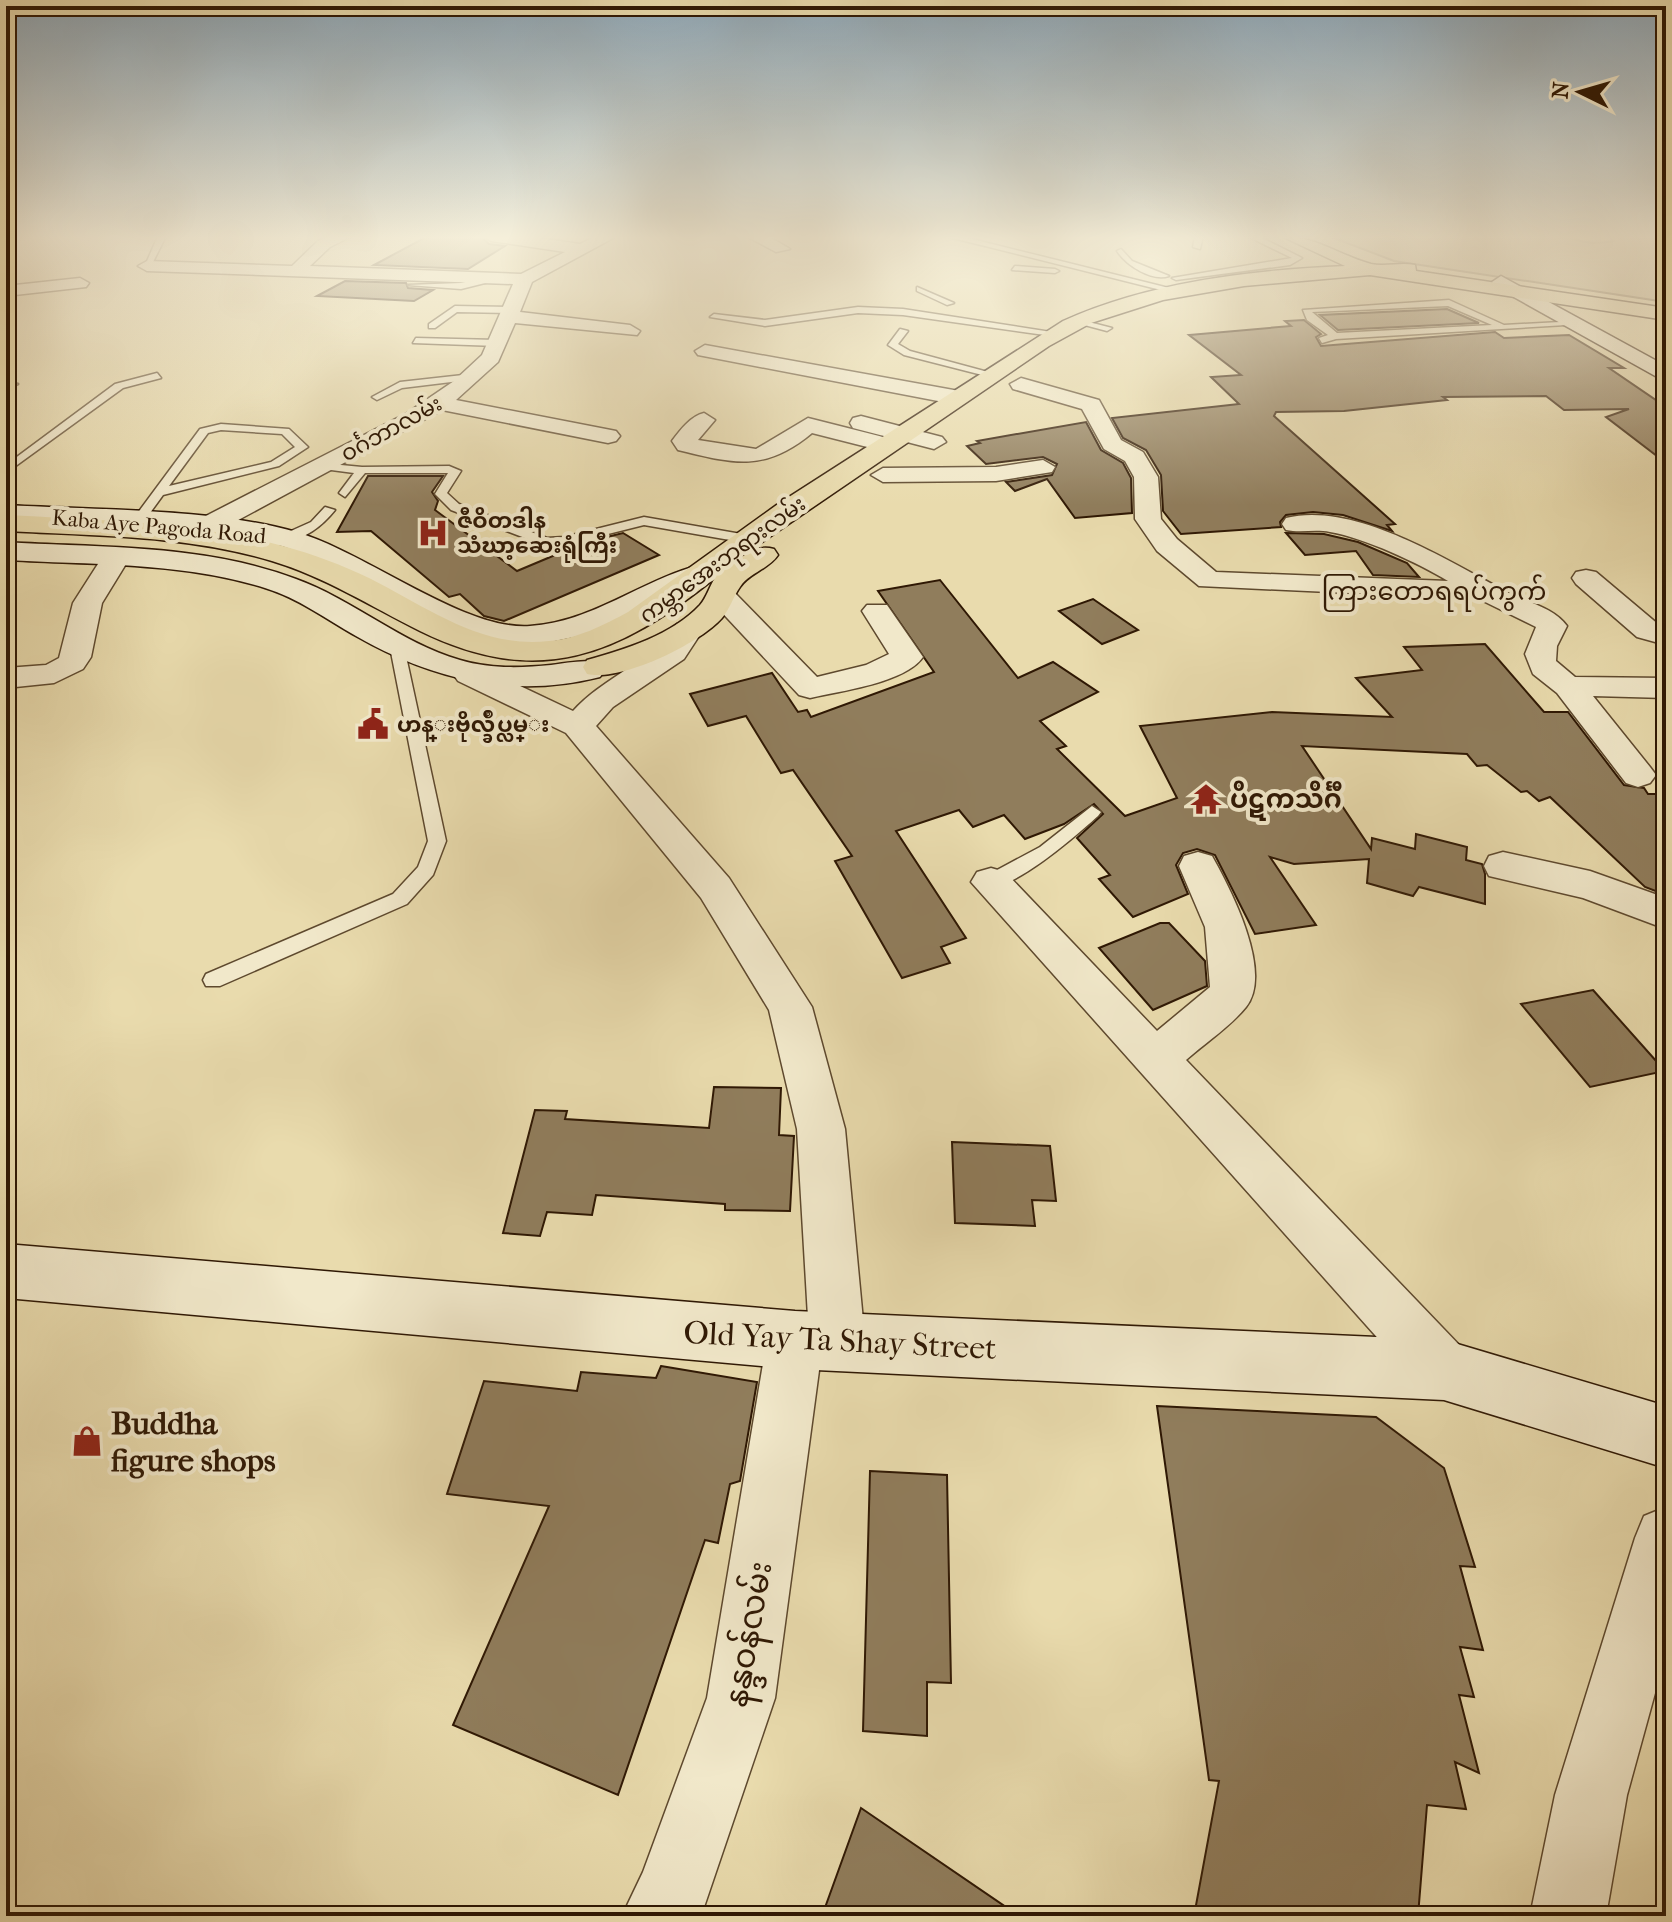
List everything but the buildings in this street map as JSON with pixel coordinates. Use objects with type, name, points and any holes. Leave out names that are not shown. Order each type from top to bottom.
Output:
[{"type":"main road","name":"ကမ္ဘာအေးဘုရားလမ်း","points":[[588,670],[652,649],[688,630],[747,539],[1073,326]]},
{"type":"main road","name":"ကမ္ဘာအေးဘုရားလမ်း","points":[[6,537],[193,554],[272,567],[312,582],[429,643],[478,660],[504,664],[578,660],[617,649],[665,626],[720,583],[1113,326]]},
{"type":"main road","points":[[1581,326],[1666,375]]},
{"type":"main road","name":"Kaba Aye Pagoda Road","points":[[6,513],[207,526],[287,538],[335,555],[460,622],[492,634],[530,636],[592,624],[619,615],[668,586],[720,583]]},
{"type":"main road","name":"ကမ္ဘာအေးဘုရားလမ်း","points":[[6,523],[149,533],[270,551],[358,585],[468,641],[525,652],[578,646],[629,627],[662,607],[720,583]]},
{"type":"main road","name":"Kaba Aye Pagoda Road","points":[[6,551],[222,569],[279,582],[443,669],[502,679],[588,670]]},
{"type":"main road","name":"Old Yay Ta Shay Street","points":[[6,1271],[816,1341],[1444,1370],[1666,1437]]},
{"type":"street","name":"ဝင်္ဂဘာလမ်း","points":[[207,526],[440,403],[491,358],[504,326]]},
{"type":"street","points":[[594,326],[630,331]]},
{"type":"street","points":[[705,351],[959,398]]},
{"type":"street","points":[[826,383],[870,393],[845,418],[896,439]]},
{"type":"street","points":[[1021,384],[1091,405],[1112,444],[1135,457],[1146,477],[1148,519],[1167,545],[1209,580],[1486,591]]},
{"type":"street","points":[[440,403],[608,436]]},
{"type":"street","points":[[704,420],[684,441],[686,445],[758,456],[769,454],[808,425],[934,442]]},
{"type":"street","points":[[883,475],[996,474],[1043,467]]},
{"type":"street","points":[[1295,524],[1338,525],[1429,558],[1549,622],[1552,626],[1541,641],[1539,658],[1548,674],[1568,686],[1638,775]]},
{"type":"street","points":[[6,678],[36,675],[71,665],[75,660],[80,621],[97,583],[115,559]]},
{"type":"street","points":[[1586,578],[1648,631],[1666,636]]},
{"type":"street","points":[[720,583],[810,688],[877,672],[907,657],[877,611]]},
{"type":"street","points":[[469,674],[578,726],[601,700],[673,652],[688,630]]},
{"type":"street","points":[[1568,686],[1666,688]]},
{"type":"street","name":"နန္ဒဝန်လမ်း","points":[[578,726],[715,888],[790,1007],[821,1129],[816,1341],[741,1698],[673,1892],[660,1916]]},
{"type":"street","points":[[1156,1059],[1231,994],[1234,957],[1217,902],[1198,866]]},
{"type":"street","points":[[1503,866],[1590,885],[1666,914]]},
{"type":"street","points":[[991,882],[1444,1370]]},
{"type":"street","points":[[1568,1916],[1591,1795],[1666,1538]]},
{"type":"lane","points":[[1055,326],[1107,328]]},
{"type":"lane","points":[[1321,326],[1335,336]]},
{"type":"lane","points":[[1322,340],[1335,336],[1536,326]]},
{"type":"lane","points":[[903,331],[893,345],[907,353],[994,375]]},
{"type":"lane","points":[[416,341],[497,343]]},
{"type":"lane","points":[[6,470],[119,386],[157,376]]},
{"type":"lane","points":[[377,397],[400,385],[424,379],[472,377]]},
{"type":"lane","points":[[138,521],[200,436],[213,428],[285,431],[302,447],[275,464],[161,492]]},
{"type":"lane","points":[[320,466],[362,470],[455,471],[441,494],[455,507],[546,542],[564,541],[644,521],[747,539]]},
{"type":"lane","points":[[345,493],[362,470]]},
{"type":"lane","points":[[287,538],[315,525],[329,510]]},
{"type":"lane","points":[[213,980],[400,899],[426,870],[437,841],[397,647]]},
{"type":"lane","points":[[991,882],[1046,852],[1092,812]]},
{"type":"place","name":"ဇီဝိတဒါန သံဃာ့ဆေးရုံကြီး","points":[[433,533]]},
{"type":"place","name":"ဟန္းဗိုလ္ခ်ဳပ္လမ္း","points":[[373,724]]},
{"type":"place","name":"ပိဋကသိင်္ဂီ","points":[[1206,799]]},
{"type":"place","name":"Buddha figure shops","points":[[87,1441]]},
{"type":"district","name":"ကြားတောရရပ်ကွက်","points":[[1434,591]]}]
